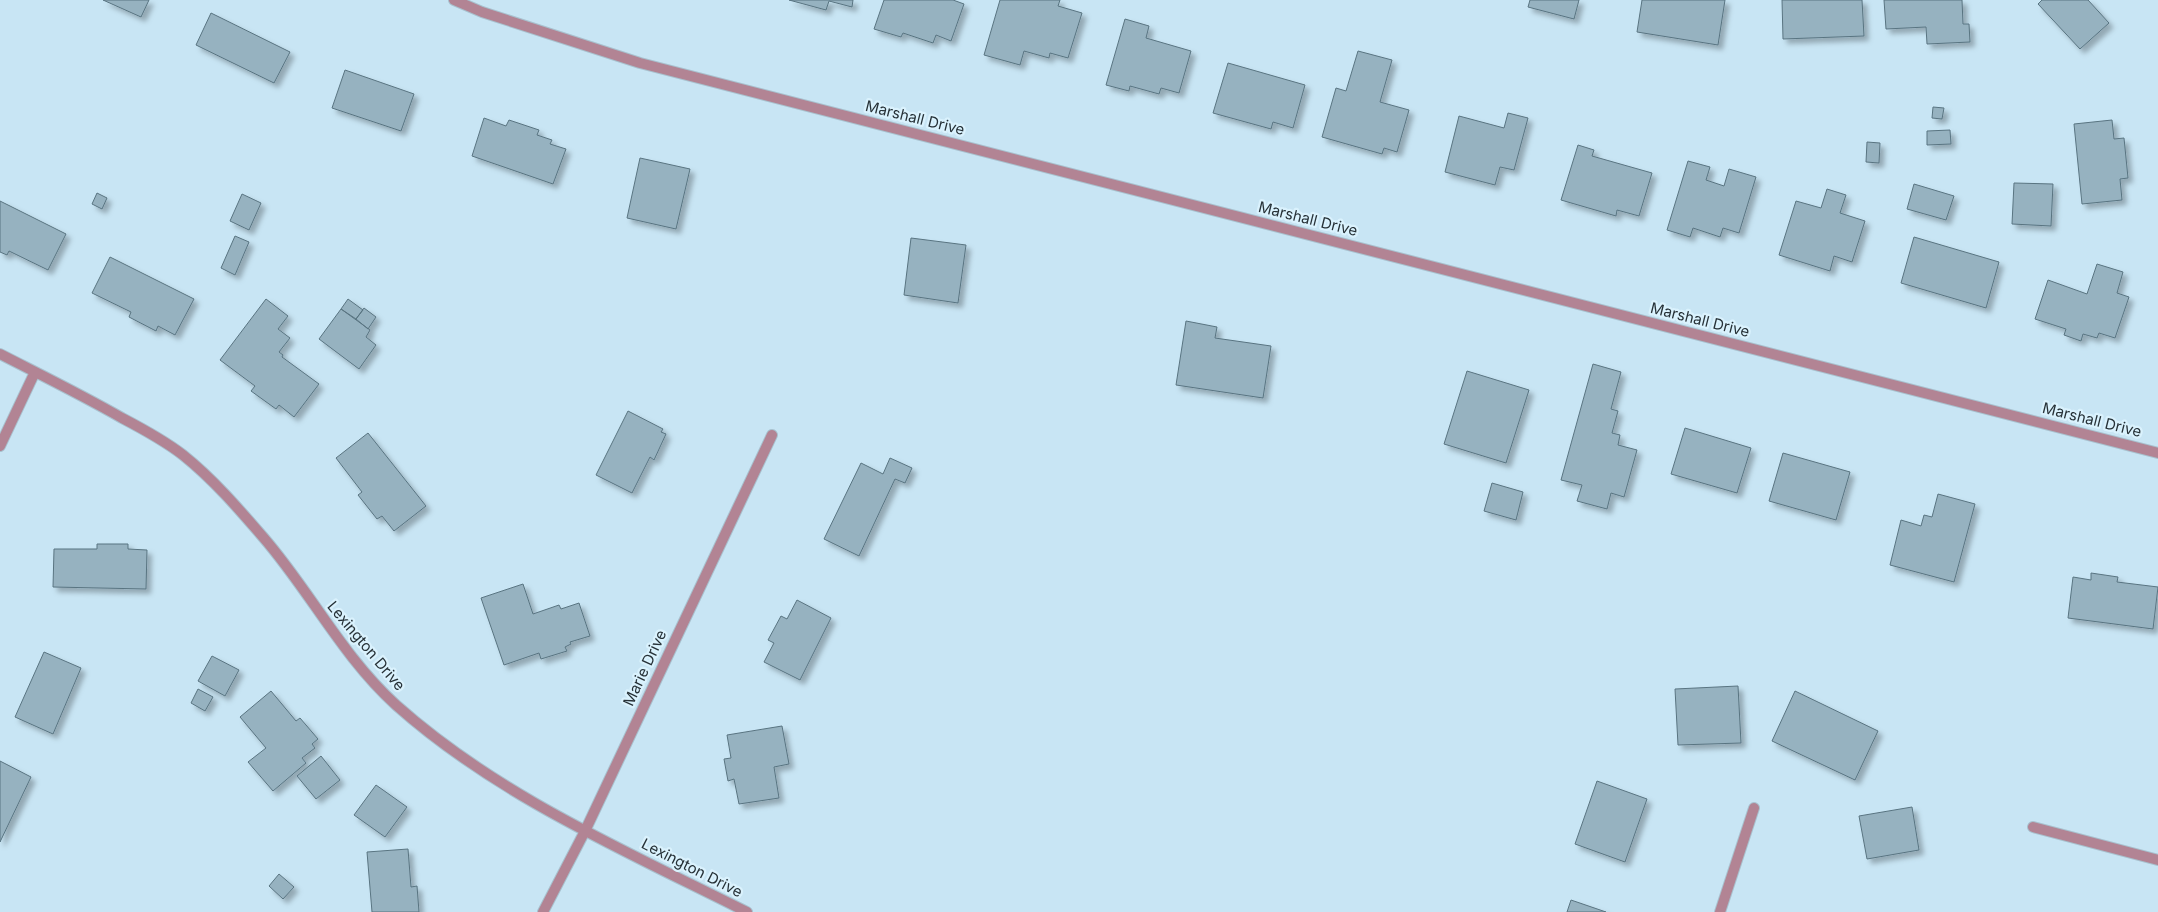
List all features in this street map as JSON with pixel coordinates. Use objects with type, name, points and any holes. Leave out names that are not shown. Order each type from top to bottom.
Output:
[{"type":"street","name":"Marshall Drive","points":[[454,0],[482,12],[640,63],[2158,453]]},
{"type":"street","name":"Lexington Drive","points":[[0,354],[111,411],[181,454],[211,479],[265,539],[331,632],[394,703],[470,763],[521,796],[585,831],[747,912]]},
{"type":"street","points":[[0,446],[35,372]]},
{"type":"street","name":"Marie Drive","points":[[543,912],[585,831],[772,435]]},
{"type":"street","points":[[1720,912],[1754,808]]},
{"type":"street","points":[[2033,826],[2158,860]]},
{"type":"building","points":[[103,0],[149,0],[141,17]]},
{"type":"building","points":[[789,0],[853,0],[852,7],[829,1],[826,10]]},
{"type":"building","points":[[884,0],[953,0],[964,4],[951,41],[936,35],[933,43],[903,33],[901,37],[874,29]]},
{"type":"building","points":[[1000,0],[1060,0],[1058,6],[1082,13],[1068,58],[1050,53],[1049,58],[1024,51],[1020,65],[984,55]]},
{"type":"building","points":[[1530,0],[1579,0],[1574,19],[1528,7]]},
{"type":"building","points":[[1642,0],[1725,0],[1718,45],[1637,32]]},
{"type":"building","points":[[1782,0],[1862,0],[1864,36],[1783,39]]},
{"type":"building","points":[[1884,0],[1962,0],[1963,24],[1969,24],[1970,42],[1927,44],[1926,27],[1886,29]]},
{"type":"building","points":[[2042,0],[2088,0],[2109,23],[2080,49],[2038,4]]},
{"type":"building","points":[[211,13],[290,52],[274,83],[196,45]]},
{"type":"building","points":[[1125,19],[1149,26],[1146,38],[1191,51],[1179,93],[1161,88],[1159,94],[1130,86],[1129,91],[1106,85]]},
{"type":"building","points":[[1358,51],[1392,60],[1380,102],[1409,110],[1397,152],[1384,148],[1382,154],[1322,137],[1336,88],[1346,91]]},
{"type":"building","points":[[1228,63],[1305,85],[1293,128],[1273,122],[1271,129],[1213,113]]},
{"type":"building","points":[[345,70],[414,94],[401,131],[332,108]]},
{"type":"building","points":[[1933,107],[1944,108],[1942,119],[1932,118]]},
{"type":"building","points":[[1508,113],[1528,118],[1514,170],[1500,167],[1495,185],[1445,172],[1459,116],[1504,128]]},
{"type":"building","points":[[484,118],[506,126],[509,120],[539,130],[537,135],[552,140],[550,144],[566,149],[553,184],[472,156]]},
{"type":"building","points":[[2112,120],[2114,139],[2124,138],[2128,178],[2120,179],[2122,200],[2082,204],[2074,124]]},
{"type":"building","points":[[1950,130],[1951,144],[1927,145],[1927,131]]},
{"type":"building","points":[[1867,142],[1880,143],[1879,163],[1866,162]]},
{"type":"building","points":[[1578,145],[1594,150],[1592,156],[1652,173],[1639,216],[1617,210],[1616,216],[1561,200]]},
{"type":"building","points":[[640,158],[690,169],[676,229],[627,218]]},
{"type":"building","points":[[1688,161],[1710,167],[1706,180],[1724,186],[1729,169],[1756,177],[1739,233],[1723,228],[1720,237],[1693,228],[1690,237],[1667,230]]},
{"type":"building","points":[[2014,183],[2053,184],[2051,226],[2012,224]]},
{"type":"building","points":[[1914,184],[1954,196],[1946,220],[1907,209]]},
{"type":"building","points":[[1827,189],[1846,195],[1840,213],[1865,221],[1852,262],[1834,256],[1830,271],[1779,255],[1796,201],[1821,208]]},
{"type":"building","points":[[97,193],[107,198],[102,209],[92,204]]},
{"type":"building","points":[[242,194],[261,203],[249,230],[230,221]]},
{"type":"building","points":[[0,201],[66,234],[48,270],[9,251],[7,255],[0,252]]},
{"type":"building","points":[[235,236],[249,242],[235,275],[221,268]]},
{"type":"building","points":[[1914,237],[1999,262],[1986,308],[1901,283]]},
{"type":"building","points":[[911,238],[966,245],[958,303],[904,295]]},
{"type":"building","points":[[110,257],[194,299],[175,335],[158,326],[156,331],[129,317],[131,312],[92,293]]},
{"type":"building","points":[[2097,264],[2123,272],[2117,293],[2129,297],[2115,338],[2099,333],[2097,338],[2083,334],[2081,341],[2064,335],[2066,329],[2035,319],[2048,280],[2087,294]]},
{"type":"building","points":[[266,299],[288,316],[278,329],[290,338],[279,352],[283,355],[282,357],[319,384],[294,417],[279,405],[276,409],[251,391],[255,386],[220,360]]},
{"type":"building","points":[[348,299],[363,310],[356,319],[341,309]]},
{"type":"building","points":[[364,308],[376,317],[368,329],[356,319]]},
{"type":"building","points":[[341,309],[370,330],[366,337],[376,345],[359,369],[319,339]]},
{"type":"building","points":[[1186,321],[1217,327],[1215,338],[1271,346],[1263,398],[1176,385]]},
{"type":"building","points":[[1593,364],[1621,372],[1611,409],[1618,411],[1612,433],[1620,435],[1618,445],[1637,450],[1624,497],[1611,493],[1607,509],[1577,501],[1582,485],[1561,480]]},
{"type":"building","points":[[1467,371],[1529,390],[1506,463],[1444,444]]},
{"type":"building","points":[[628,411],[663,429],[661,432],[666,434],[654,460],[650,457],[632,493],[596,475]]},
{"type":"building","points":[[1685,428],[1751,448],[1737,493],[1671,474]]},
{"type":"building","points":[[368,433],[426,506],[394,531],[382,516],[377,519],[358,495],[362,492],[336,458]]},
{"type":"building","points":[[1783,453],[1850,472],[1836,520],[1769,501]]},
{"type":"building","points":[[890,458],[912,468],[905,483],[895,479],[859,556],[824,539],[861,463],[883,474]]},
{"type":"building","points":[[1492,483],[1523,492],[1516,520],[1484,511]]},
{"type":"building","points":[[1938,494],[1975,504],[1954,582],[1890,565],[1901,520],[1921,526],[1924,515],[1932,517]]},
{"type":"building","points":[[97,544],[128,544],[128,549],[147,550],[146,589],[53,587],[54,549],[97,549]]},
{"type":"building","points":[[2091,573],[2118,577],[2117,582],[2158,587],[2153,629],[2068,618],[2073,577],[2091,580]]},
{"type":"building","points":[[523,584],[533,614],[559,605],[561,609],[579,603],[590,636],[570,642],[571,644],[565,647],[567,651],[541,659],[539,653],[504,665],[481,598]]},
{"type":"building","points":[[797,600],[831,618],[800,680],[764,662],[774,643],[768,640],[781,616],[787,619]]},
{"type":"building","points":[[44,652],[81,668],[53,734],[15,717]]},
{"type":"building","points":[[212,656],[239,670],[225,696],[198,681]]},
{"type":"building","points":[[1738,686],[1741,743],[1678,745],[1675,689]]},
{"type":"building","points":[[198,689],[213,697],[205,711],[191,703]]},
{"type":"building","points":[[271,691],[296,721],[300,718],[318,739],[312,744],[315,748],[302,758],[306,763],[273,791],[248,762],[266,748],[240,717]]},
{"type":"building","points":[[1795,691],[1878,731],[1855,780],[1772,741]]},
{"type":"building","points":[[782,726],[789,764],[774,767],[779,798],[739,804],[734,779],[728,781],[724,759],[731,758],[727,735]]},
{"type":"building","points":[[321,756],[340,780],[316,799],[297,776]]},
{"type":"building","points":[[0,761],[31,777],[0,842]]},
{"type":"building","points":[[1597,781],[1647,799],[1625,862],[1575,844]]},
{"type":"building","points":[[376,785],[407,807],[385,837],[354,815]]},
{"type":"building","points":[[1912,807],[1919,850],[1867,859],[1859,816]]},
{"type":"building","points":[[408,849],[411,887],[417,886],[419,912],[372,912],[367,852]]},
{"type":"building","points":[[279,874],[294,887],[283,899],[269,886]]},
{"type":"building","points":[[1571,900],[1606,912],[1567,912]]}]
